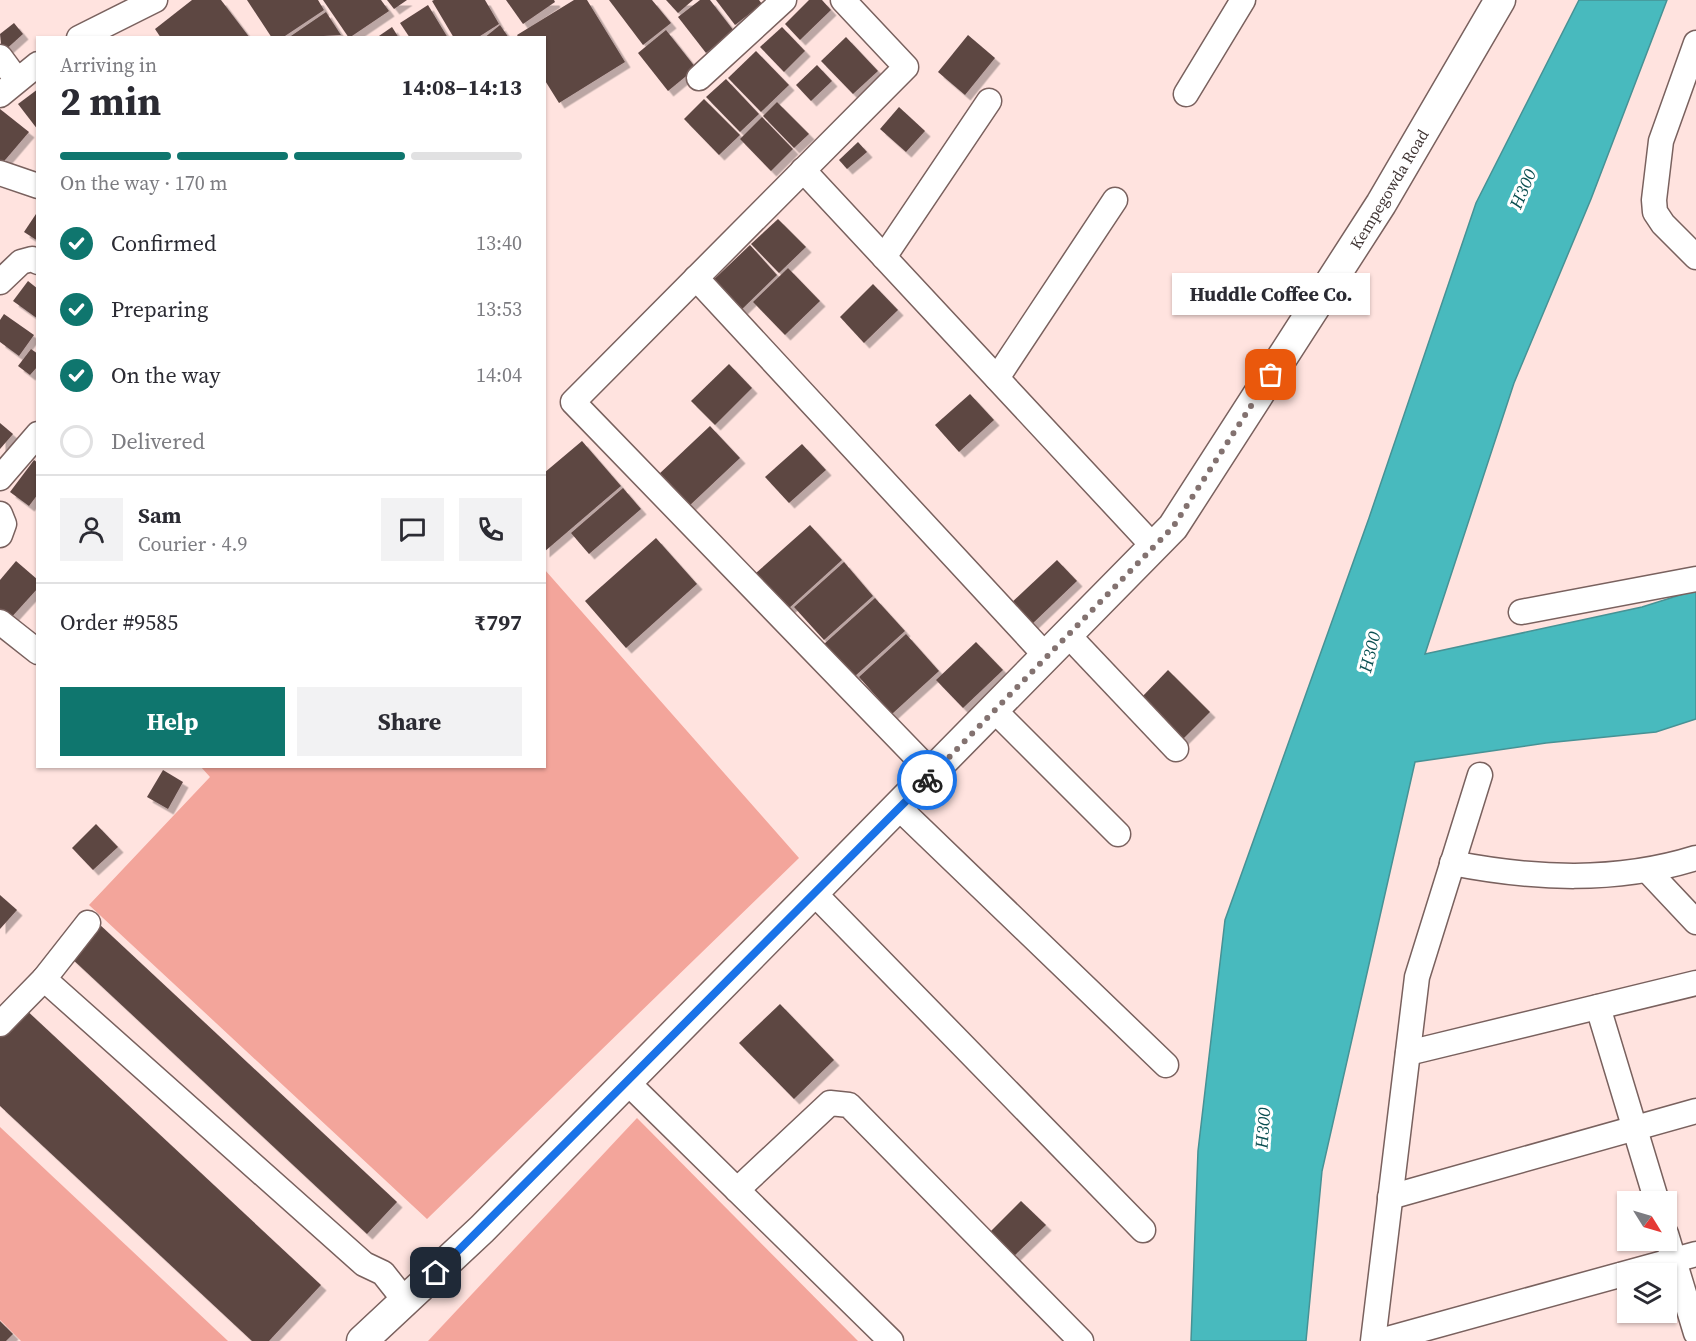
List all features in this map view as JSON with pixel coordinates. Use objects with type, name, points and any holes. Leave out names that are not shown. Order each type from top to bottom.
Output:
[{"type":"street","points":[[83,36],[155,0]]},
{"type":"street","points":[[699,78],[784,0]]},
{"type":"street","points":[[843,0],[906,67],[573,402],[933,774]]},
{"type":"street","points":[[1186,94],[1243,0]]},
{"type":"street","name":"Kempegowda Road","points":[[362,1341],[627,1082],[933,774],[1173,527],[1381,204],[1500,0]]},
{"type":"street","points":[[1694,55],[1661,141],[1654,212],[1696,257]]},
{"type":"street","points":[[0,57],[8,87],[36,66]]},
{"type":"street","points":[[884,257],[989,101]]},
{"type":"street","points":[[803,171],[1154,547]]},
{"type":"street","points":[[0,173],[36,185]]},
{"type":"street","points":[[997,378],[1114,200]]},
{"type":"street","points":[[0,282],[21,262],[32,259],[36,261]]},
{"type":"street","points":[[696,279],[1047,657]]},
{"type":"street","points":[[0,478],[36,436]]},
{"type":"street","points":[[0,514],[4,524],[0,535]]},
{"type":"street","points":[[1521,612],[1696,579]]},
{"type":"street","points":[[0,622],[36,650]]},
{"type":"street","points":[[1068,635],[1176,749]]},
{"type":"street","points":[[994,711],[1118,834]]},
{"type":"street","points":[[1373,1341],[1417,977],[1479,775]]},
{"type":"street","points":[[899,808],[1166,1065]]},
{"type":"street","points":[[1452,863],[1489,870],[1564,877],[1648,871],[1696,858]]},
{"type":"street","points":[[1648,871],[1696,922]]},
{"type":"street","points":[[814,893],[1143,1230]]},
{"type":"street","points":[[0,1024],[45,979],[88,923]]},
{"type":"street","points":[[45,979],[364,1264],[372,1282],[401,1305]]},
{"type":"street","points":[[1408,1053],[1696,983]]},
{"type":"street","points":[[1598,1007],[1654,1191]]},
{"type":"street","points":[[627,1082],[891,1341]]},
{"type":"street","points":[[737,1190],[830,1103],[849,1105],[1081,1341]]},
{"type":"street","points":[[1390,1197],[1696,1111]]},
{"type":"street","points":[[1380,1341],[1685,1257],[1696,1333]]},
{"type":"shaded area","points":[[546,571],[799,858],[427,1219],[89,905],[210,777],[202,768],[546,768]]},
{"type":"shaded area","points":[[637,1118],[858,1341],[428,1341]]},
{"type":"shaded area","points":[[0,1127],[228,1341],[21,1341],[0,1320]]},
{"type":"water","name":"H300","points":[[1579,0],[1667,0],[1591,199],[1514,383],[1425,654],[1642,607],[1696,590],[1696,719],[1656,732],[1546,743],[1415,762],[1322,1171],[1306,1341],[1191,1341],[1198,1151],[1225,920],[1369,518],[1476,203]]},
{"type":"building","points":[[192,0],[221,0],[248,36],[160,36],[155,29]]},
{"type":"building","points":[[247,0],[318,0],[324,10],[285,36],[271,36]]},
{"type":"building","points":[[323,0],[381,0],[389,11],[352,36],[348,36]]},
{"type":"building","points":[[387,0],[407,0],[394,9]]},
{"type":"building","points":[[485,0],[499,24],[480,36],[453,36],[432,1]]},
{"type":"building","points":[[506,0],[554,0],[555,2],[523,24]]},
{"type":"building","points":[[574,0],[587,0],[625,62],[559,103],[546,82],[546,36],[517,35]]},
{"type":"building","points":[[609,0],[652,0],[671,23],[643,45]]},
{"type":"building","points":[[666,0],[693,0],[678,13]]},
{"type":"building","points":[[700,0],[710,0],[734,31],[706,53],[678,17]]},
{"type":"building","points":[[716,0],[759,0],[762,4],[735,25]]},
{"type":"building","points":[[809,0],[822,0],[831,10],[800,40],[785,24]]},
{"type":"building","points":[[428,5],[447,36],[409,36],[400,23]]},
{"type":"building","points":[[326,12],[341,35],[323,36],[291,36]]},
{"type":"building","points":[[14,23],[23,34],[2,53],[0,34]]},
{"type":"building","points":[[500,25],[508,36],[486,36]]},
{"type":"building","points":[[392,27],[398,36],[379,36]]},
{"type":"building","points":[[782,27],[805,51],[784,72],[760,47]]},
{"type":"building","points":[[666,30],[696,68],[668,91],[638,53]]},
{"type":"building","points":[[968,35],[995,58],[965,95],[938,72]]},
{"type":"building","points":[[846,37],[878,71],[853,94],[821,61]]},
{"type":"building","points":[[756,51],[789,85],[761,112],[728,78]]},
{"type":"building","points":[[817,65],[832,81],[811,101],[796,85]]},
{"type":"building","points":[[726,79],[759,114],[740,132],[706,97]]},
{"type":"building","points":[[36,90],[36,127],[18,104]]},
{"type":"building","points":[[704,99],[740,135],[719,155],[684,119]]},
{"type":"building","points":[[777,102],[809,134],[794,148],[763,116]]},
{"type":"building","points":[[899,107],[925,131],[906,152],[880,129]]},
{"type":"building","points":[[0,109],[29,132],[0,166]]},
{"type":"building","points":[[762,117],[793,149],[771,171],[740,139]]},
{"type":"building","points":[[858,142],[867,152],[847,169],[839,160]]},
{"type":"building","points":[[36,214],[36,240],[24,232]]},
{"type":"building","points":[[778,219],[806,247],[779,273],[751,244]]},
{"type":"building","points":[[750,245],[777,275],[736,315],[708,285]]},
{"type":"building","points":[[788,268],[820,301],[785,335],[753,302]]},
{"type":"building","points":[[28,281],[36,287],[36,318],[13,301]]},
{"type":"building","points":[[873,284],[898,310],[864,343],[840,317]]},
{"type":"building","points":[[4,314],[34,335],[19,356],[0,342],[0,320]]},
{"type":"building","points":[[31,349],[36,353],[36,368],[30,375],[18,366]]},
{"type":"building","points":[[729,364],[752,388],[715,425],[691,401]]},
{"type":"building","points":[[970,394],[994,420],[959,452],[935,425]]},
{"type":"building","points":[[0,423],[13,434],[0,449]]},
{"type":"building","points":[[710,426],[740,458],[688,507],[658,475]]},
{"type":"building","points":[[582,441],[621,486],[546,550],[546,471]]},
{"type":"building","points":[[802,444],[826,470],[789,503],[765,477]]},
{"type":"building","points":[[34,460],[36,462],[36,497],[29,506],[10,492]]},
{"type":"building","points":[[623,488],[641,509],[589,554],[571,533]]},
{"type":"building","points":[[810,525],[842,560],[788,609],[756,573]]},
{"type":"building","points":[[656,538],[697,584],[626,648],[585,601]]},
{"type":"building","points":[[1057,560],[1077,581],[1029,627],[1009,605]]},
{"type":"building","points":[[16,561],[36,578],[36,590],[9,620],[0,612],[0,580]]},
{"type":"building","points":[[844,562],[873,596],[824,640],[794,607]]},
{"type":"building","points":[[875,598],[905,631],[854,677],[824,644]]},
{"type":"building","points":[[906,634],[939,671],[892,714],[859,677]]},
{"type":"building","points":[[976,642],[1003,670],[963,708],[936,680]]},
{"type":"building","points":[[1168,670],[1210,712],[1181,741],[1140,699]]},
{"type":"building","points":[[163,770],[183,782],[168,809],[147,797]]},
{"type":"building","points":[[96,824],[118,847],[93,870],[72,848]]},
{"type":"building","points":[[0,895],[17,910],[0,929]]},
{"type":"building","points":[[98,923],[397,1202],[367,1234],[68,955]]},
{"type":"building","points":[[780,1004],[834,1060],[794,1099],[739,1043]]},
{"type":"building","points":[[23,1007],[321,1285],[269,1341],[252,1341],[0,1106],[0,1032]]},
{"type":"building","points":[[1021,1201],[1046,1225],[1013,1257],[989,1233]]},
{"type":"building","points":[[0,1321],[13,1334],[6,1341],[0,1341]]},
{"type":"way so far","points":[[927,780],[1173,527],[1271,375]]},
{"type":"place","name":"Huddle Coffee Co.","points":[[1271,375]]},
{"type":"route","points":[[436,1273],[927,780]]}]
